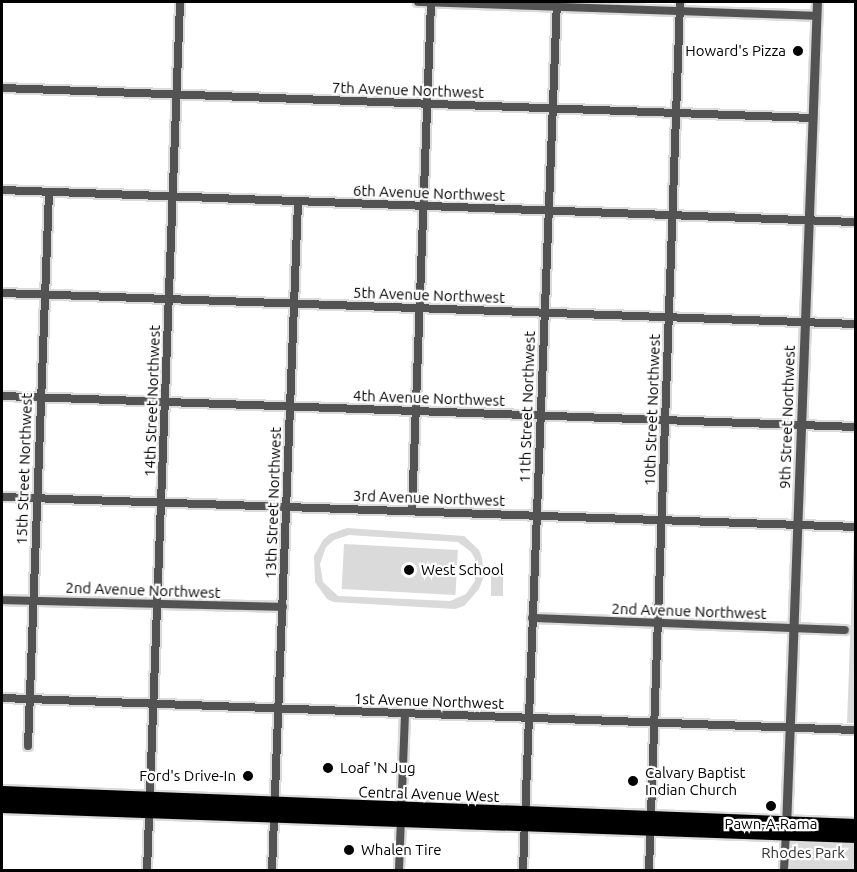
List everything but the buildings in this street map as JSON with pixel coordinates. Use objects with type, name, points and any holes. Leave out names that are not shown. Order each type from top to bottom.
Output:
[{"type":"highway","name":"Central Avenue West","points":[[2,793],[151,806]]},
{"type":"highway","name":"Central Avenue West","points":[[2,805],[25,807],[151,806],[525,819],[786,829],[855,836]]},
{"type":"highway","name":"Central Avenue West","points":[[786,829],[855,826]]},
{"type":"street","name":"14th Street Northwest","points":[[147,870],[180,2]]},
{"type":"street","points":[[418,2],[556,4],[680,12],[817,16]]},
{"type":"street","points":[[412,511],[431,2]]},
{"type":"street","name":"10th Street Northwest","points":[[649,870],[680,2]]},
{"type":"street","name":"9th Street Northwest","points":[[786,829],[818,2]]},
{"type":"street","name":"11th Street Northwest","points":[[523,870],[556,4]]},
{"type":"street","name":"7th Avenue Northwest","points":[[2,88],[813,118]]},
{"type":"street","name":"6th Avenue Northwest","points":[[2,190],[855,222]]},
{"type":"street","name":"15th Street Northwest","points":[[28,746],[36,498],[50,192]]},
{"type":"street","name":"13th Street Northwest","points":[[272,870],[298,202]]},
{"type":"street","name":"5th Avenue Northwest","points":[[2,293],[855,324]]},
{"type":"street","name":"4th Avenue Northwest","points":[[2,396],[855,427]]},
{"type":"street","name":"3rd Avenue Northwest","points":[[2,497],[855,527]]},
{"type":"street","name":"2nd Avenue Northwest","points":[[2,600],[283,607]]},
{"type":"street","name":"2nd Avenue Northwest","points":[[532,618],[845,630]]},
{"type":"street","name":"1st Avenue Northwest","points":[[2,698],[855,730]]},
{"type":"street","points":[[399,870],[405,713]]},
{"type":"street","points":[[784,870],[786,829]]},
{"type":"green space","points":[[347,528],[464,536],[479,550],[484,576],[479,589],[464,606],[455,609],[333,602],[327,599],[315,582],[314,556],[323,540],[330,534]],"holes":[[[349,535],[458,542],[471,552],[475,559],[475,581],[466,594],[450,601],[338,596],[323,582],[320,564],[326,547],[334,540]]]},
{"type":"green space","points":[[854,531],[856,531],[855,723],[847,723]]},
{"type":"green space","points":[[344,544],[458,550],[455,595],[342,589]]},
{"type":"green space","points":[[491,573],[503,573],[503,596],[491,596]]},
{"type":"green space","name":"Rhodes Park","points":[[786,834],[855,836],[854,870],[785,870]]},
{"type":"place","name":"Howard's Pizza","points":[[798,51]]},
{"type":"place","name":"West School","points":[[409,570]]},
{"type":"place","name":"Loaf 'N Jug","points":[[328,768]]},
{"type":"place","name":"Ford's Drive-In","points":[[248,776]]},
{"type":"place","name":"Calvary Baptist Indian Church","points":[[633,781]]},
{"type":"place","name":"Pawn-A-Rama","points":[[771,806]]},
{"type":"place","name":"Whalen Tire","points":[[349,850]]}]
